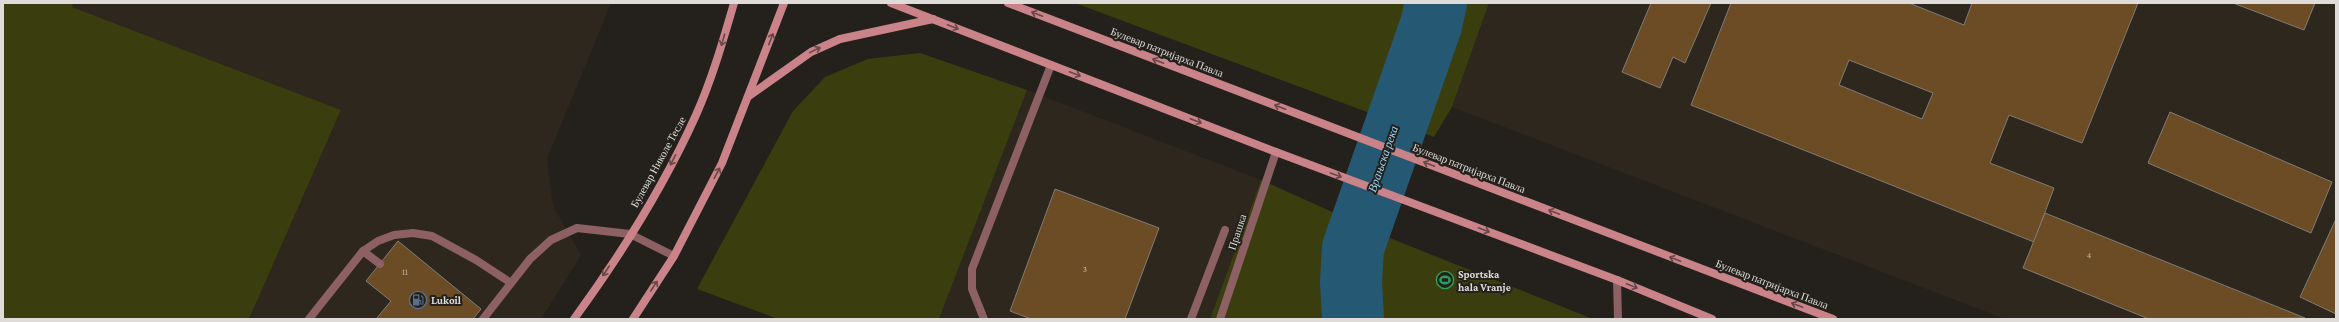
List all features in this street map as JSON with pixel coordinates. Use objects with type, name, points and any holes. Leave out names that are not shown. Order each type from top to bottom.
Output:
[{"type":"main road","name":"Булевар Николе Тесле","points":[[574,319],[630,234],[669,169],[696,115],[718,59],[734,3]]},
{"type":"main road","points":[[633,319],[674,256],[722,163],[749,97],[784,3]]},
{"type":"main road","points":[[891,3],[1299,161],[1617,280],[1706,318]]},
{"type":"main road","name":"Булевар патријарха Павла","points":[[1008,3],[1833,319]]},
{"type":"main road","points":[[749,97],[811,52],[840,39],[933,19]]},
{"type":"street","points":[[984,319],[972,289],[972,269],[1051,65]]},
{"type":"street","name":"Прашка","points":[[1220,319],[1276,152]]},
{"type":"street","points":[[483,319],[530,260],[551,240],[577,228],[630,234],[674,256]]},
{"type":"street","points":[[1190,319],[1225,230]]},
{"type":"street","points":[[309,319],[363,251],[378,241],[394,235],[413,233],[432,236],[476,260],[511,284]]},
{"type":"street","points":[[363,251],[380,264]]},
{"type":"street","points":[[1617,280],[1618,319]]},
{"type":"shaded area","points":[[73,3],[611,3],[547,159],[553,206],[581,255],[541,319],[249,319],[341,110],[72,7]]},
{"type":"shaded area","points":[[1489,3],[2336,3],[2336,319],[2005,319],[1452,107]]},
{"type":"shaded area","points":[[1027,90],[1261,180],[1210,319],[939,319]]},
{"type":"green space","points":[[3,3],[73,3],[72,7],[341,110],[249,319],[3,319]]},
{"type":"green space","points":[[1075,3],[1489,3],[1452,107],[1434,137]]},
{"type":"green space","points":[[920,53],[1027,90],[939,319],[778,319],[697,289],[793,111],[825,77],[868,59]]},
{"type":"green space","points":[[1261,180],[1397,241],[1593,319],[1210,319]]},
{"type":"building","points":[[1651,3],[1711,3],[1685,63],[1673,57],[1660,88],[1622,72]]},
{"type":"building","points":[[1731,3],[1909,3],[1964,25],[1972,3],[2138,3],[2082,143],[2009,115],[1990,163],[2054,188],[2034,242],[1691,105]],"holes":[[[1849,60],[1933,93],[1922,119],[1839,85]]]},
{"type":"building","points":[[2233,3],[2315,3],[2304,30]]},
{"type":"building","points":[[2170,112],[2332,182],[2311,233],[2148,163]]},
{"type":"building","points":[[1055,189],[1159,228],[1125,319],[1031,319],[1010,311]]},
{"type":"building","points":[[2045,213],[2305,318],[2149,319],[2023,268]]},
{"type":"building","points":[[2336,219],[2336,314],[2300,297]]},
{"type":"building","points":[[398,241],[481,309],[473,319],[376,319],[391,301],[366,281]]},
{"type":"waterway","name":"Врањска река","points":[[1353,319],[1351,282],[1353,248],[1431,25],[1436,3]]},
{"type":"place","name":"Sportska hala Vranje","points":[[1445,280]]},
{"type":"place","name":"Lukoil","points":[[418,300]]}]
